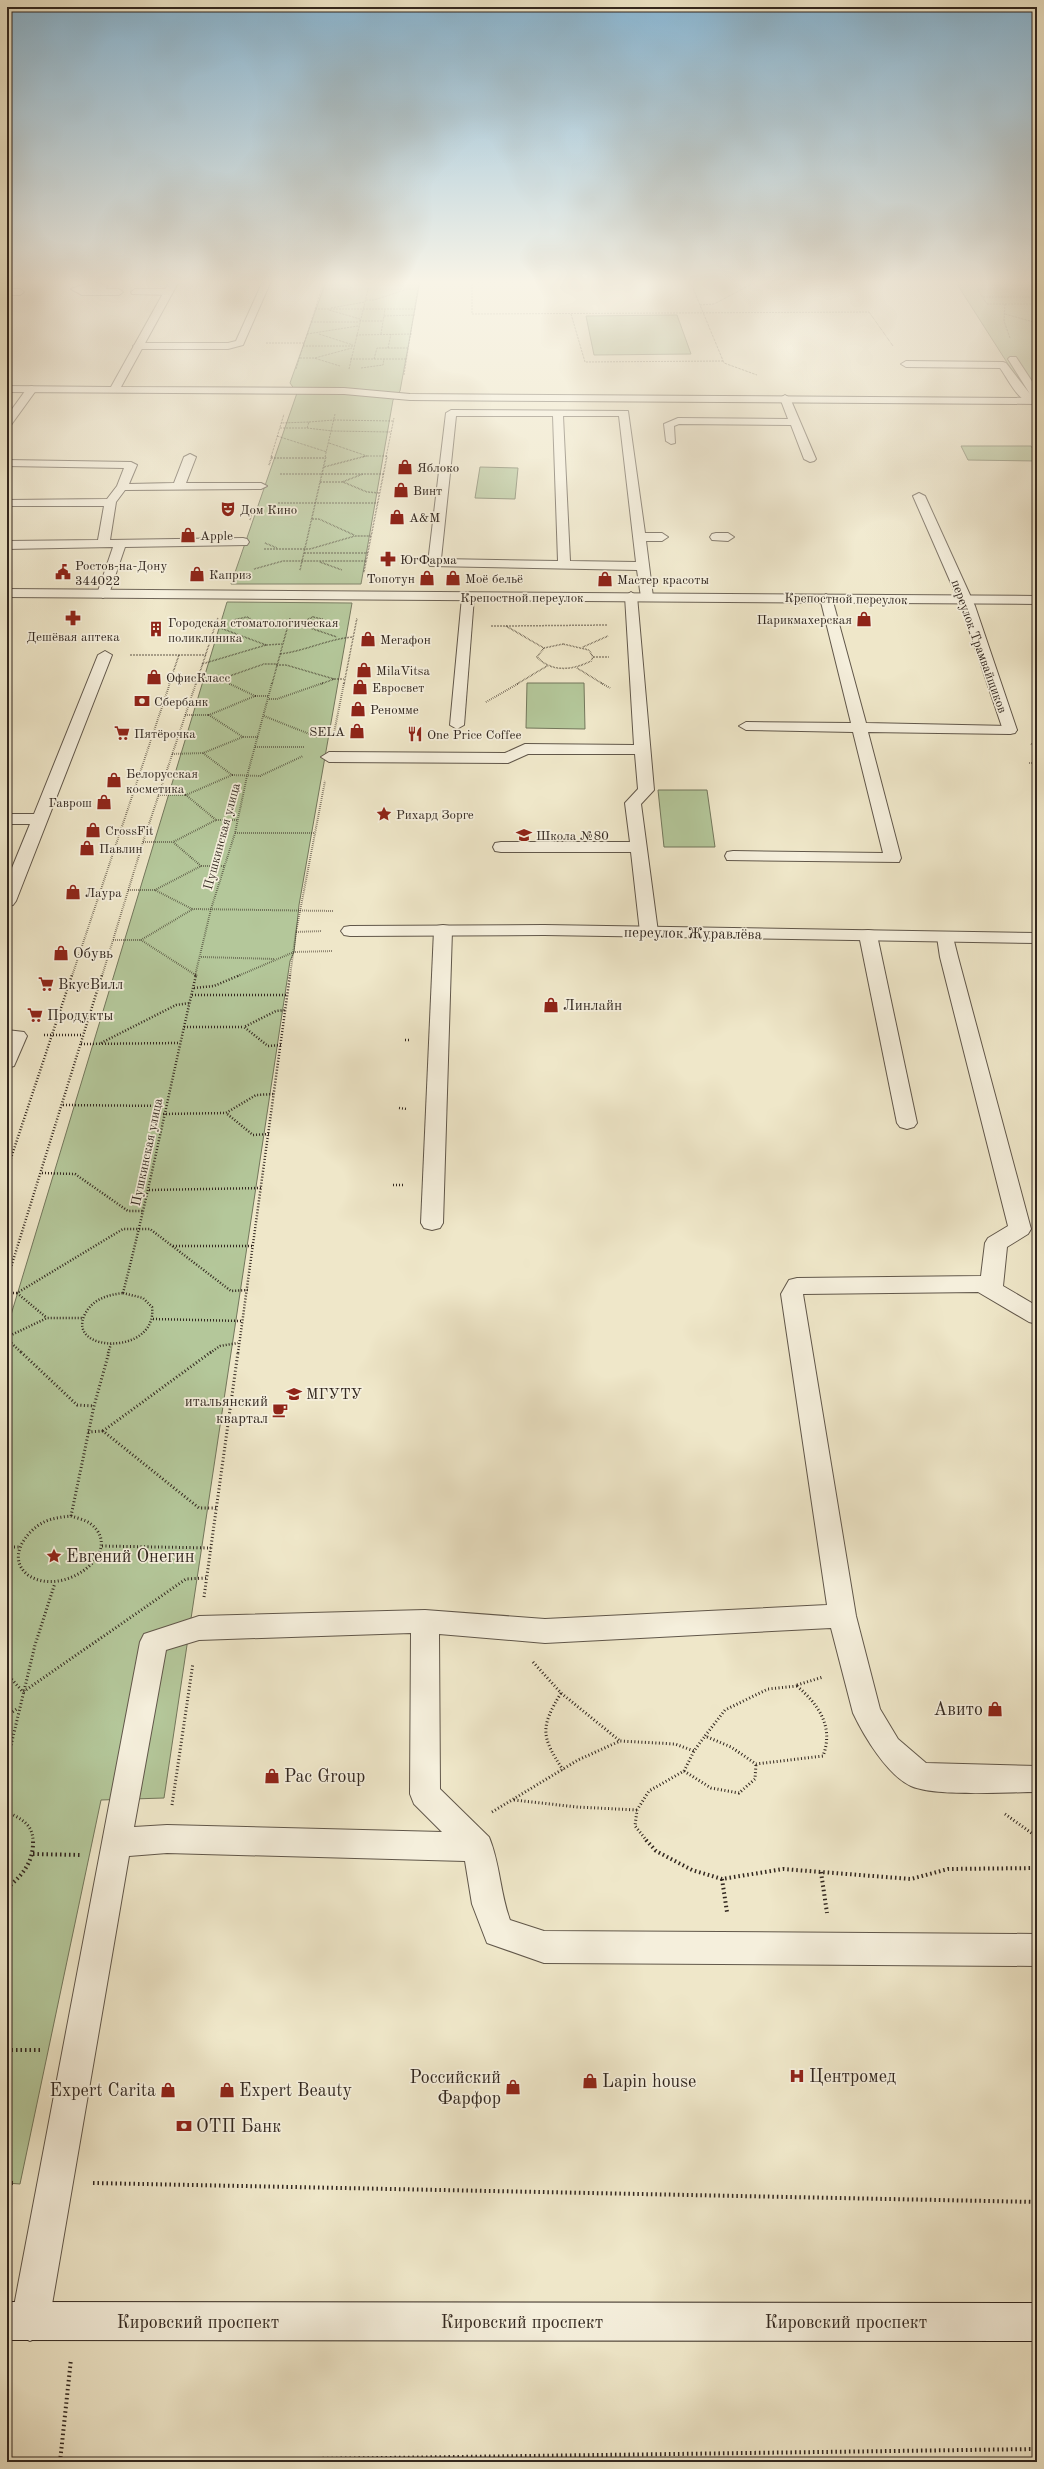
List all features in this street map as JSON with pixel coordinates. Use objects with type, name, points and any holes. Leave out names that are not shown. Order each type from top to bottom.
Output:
[{"type":"street","points":[[7,423],[27,396]]},
{"type":"street","points":[[442,396],[1036,401]]},
{"type":"street","points":[[1027,396],[1036,401]]},
{"type":"street","points":[[785,398],[810,459]]},
{"type":"street","points":[[644,566],[434,563],[451,413],[624,413],[644,566],[647,597]]},
{"type":"street","points":[[558,413],[564,566]]},
{"type":"street","points":[[671,441],[669,424],[678,421],[795,422]]},
{"type":"street","points":[[178,486],[190,457]]},
{"type":"street","points":[[7,463],[132,465],[122,487],[110,502],[103,544]]},
{"type":"street","points":[[122,487],[261,486]]},
{"type":"street","name":"переулок Трамвайщиков","points":[[861,726],[1010,730],[965,600],[919,496]]},
{"type":"street","points":[[7,503],[110,502]]},
{"type":"street","points":[[640,537],[662,537]]},
{"type":"street","points":[[7,545],[243,542]]},
{"type":"street","points":[[103,594],[120,544]]},
{"type":"street","name":"Крепостной переулок","points":[[7,593],[468,597],[631,596],[1037,600]]},
{"type":"street","points":[[631,596],[646,790],[633,803],[649,932]]},
{"type":"street","points":[[457,722],[468,597]]},
{"type":"street","points":[[733,856],[893,858],[861,726],[826,598]]},
{"type":"street","points":[[7,901],[105,655]]},
{"type":"street","points":[[746,726],[861,726]]},
{"type":"street","points":[[327,751],[508,758],[525,749],[642,750]]},
{"type":"street","points":[[7,819],[40,819]]},
{"type":"street","points":[[500,847],[638,848]]},
{"type":"street","points":[[432,1223],[443,930]]},
{"type":"street","name":"переулок Журавлёва","points":[[350,931],[443,930],[649,932],[1037,938]]},
{"type":"street","points":[[868,936],[907,1123]]},
{"type":"street","points":[[946,937],[949,957],[1020,1229],[996,1243],[991,1288]]},
{"type":"street","points":[[7,1062],[12,1036]]},
{"type":"street","points":[[1037,1316],[982,1284],[797,1286],[792,1294],[842,1616],[867,1713],[888,1748],[920,1776],[961,1779],[1037,1779]]},
{"type":"street","points":[[18,2321],[55,2182],[154,1642],[199,1628],[425,1621],[545,1631],[842,1616]]},
{"type":"street","points":[[425,1621],[425,1794],[468,1837],[498,1932],[512,1938],[544,1947],[1037,1950]]},
{"type":"street","points":[[115,1849],[167,1839],[468,1837]]},
{"type":"street","name":"Кировский проспект","points":[[18,2321],[1037,2322]]},
{"type":"path","points":[[288,396],[271,458],[241,548],[305,549],[355,536],[372,536]]},
{"type":"path","name":"Пушкинская улица","points":[[123,1293],[149,1190],[163,1114],[197,976],[211,909],[235,833],[247,776],[295,595],[324,468],[328,443],[342,396]]},
{"type":"path","points":[[167,1839],[217,1508],[238,1343],[248,1290],[300,910],[315,833],[327,751],[333,738],[366,561],[388,456],[397,400],[400,396]]},
{"type":"path","points":[[281,423],[334,420],[393,421]]},
{"type":"path","points":[[307,428],[309,422]]},
{"type":"path","points":[[280,428],[392,432]]},
{"type":"path","points":[[277,436],[327,452]]},
{"type":"path","points":[[328,443],[336,444],[367,456]]},
{"type":"path","points":[[324,468],[367,456],[388,456]]},
{"type":"path","points":[[271,458],[325,458]]},
{"type":"path","points":[[266,474],[384,474]]},
{"type":"path","points":[[320,482],[342,482],[364,474]]},
{"type":"path","points":[[342,482],[368,492],[380,492]]},
{"type":"path","points":[[255,503],[378,503]]},
{"type":"path","points":[[312,519],[319,519],[355,536]]},
{"type":"path","points":[[304,553],[368,553]]},
{"type":"path","points":[[7,1280],[42,1173],[83,1035],[158,795],[232,576],[283,561],[366,561]]},
{"type":"path","points":[[288,624],[298,624],[339,637],[353,637]]},
{"type":"path","points":[[466,626],[634,624]]},
{"type":"path","points":[[216,626],[266,645]]},
{"type":"path","points":[[506,626],[544,648]]},
{"type":"path","points":[[280,654],[291,654],[339,637]]},
{"type":"path","points":[[202,664],[210,664],[266,645],[282,644]]},
{"type":"path","points":[[563,644],[583,647],[592,653],[591,661],[576,667],[547,665],[537,657],[544,648],[563,644]]},
{"type":"path","points":[[105,655],[206,655]]},
{"type":"path","points":[[7,1170],[179,655]]},
{"type":"path","points":[[198,679],[222,679],[264,664],[276,664],[286,665],[334,679],[344,679]]},
{"type":"path","points":[[457,722],[547,665]]},
{"type":"path","points":[[576,667],[639,706]]},
{"type":"path","points":[[222,679],[255,696],[277,699],[334,679]]},
{"type":"path","points":[[185,715],[210,715],[255,696]]},
{"type":"path","points":[[210,715],[243,737]]},
{"type":"path","points":[[264,716],[320,738],[333,738]]},
{"type":"path","points":[[172,754],[202,753],[243,737],[258,737]]},
{"type":"path","points":[[255,747],[327,751]]},
{"type":"path","points":[[158,795],[186,795],[232,775],[260,776],[327,751]]},
{"type":"path","points":[[202,753],[232,775]]},
{"type":"path","points":[[1029,763],[1037,763]]},
{"type":"path","points":[[186,795],[216,820]]},
{"type":"path","points":[[143,842],[173,842],[216,820],[237,820]]},
{"type":"path","points":[[235,833],[315,833]]},
{"type":"path","points":[[173,842],[201,866]]},
{"type":"path","points":[[155,890],[201,866],[225,866]]},
{"type":"path","points":[[128,890],[155,890],[193,909],[300,910]]},
{"type":"path","points":[[113,940],[141,940],[193,909]]},
{"type":"path","points":[[141,940],[197,976]]},
{"type":"path","points":[[194,988],[214,986],[294,952]]},
{"type":"path","points":[[201,957],[276,960]]},
{"type":"path","points":[[192,995],[288,995]]},
{"type":"path","points":[[101,1044],[176,1005],[190,1003]]},
{"type":"path","points":[[184,1027],[244,1027],[276,1011],[286,1010]]},
{"type":"path","points":[[244,1027],[268,1046],[281,1045]]},
{"type":"path","points":[[12,1036],[83,1035]]},
{"type":"path","points":[[81,1044],[180,1044]]},
{"type":"path","points":[[163,1114],[226,1113],[256,1095],[274,1094]]},
{"type":"path","points":[[63,1105],[165,1106]]},
{"type":"path","points":[[226,1113],[253,1135],[269,1134]]},
{"type":"path","points":[[42,1173],[75,1174],[128,1211],[144,1211]]},
{"type":"path","points":[[393,1185],[406,1185]]},
{"type":"path","points":[[149,1190],[261,1188]]},
{"type":"path","points":[[7,1293],[18,1293],[123,1229],[150,1229],[231,1291],[248,1290]]},
{"type":"path","points":[[172,1246],[253,1246]]},
{"type":"path","points":[[18,1293],[47,1318]]},
{"type":"path","points":[[123,1293],[138,1295],[150,1302],[153,1319],[152,1325],[142,1335],[127,1342],[110,1344],[96,1342],[86,1336],[81,1327],[82,1318],[90,1305],[105,1296],[123,1293]]},
{"type":"path","points":[[82,1318],[47,1318],[7,1338],[77,1405],[94,1406]]},
{"type":"path","points":[[153,1319],[242,1321]]},
{"type":"path","points":[[88,1432],[103,1431],[220,1346],[238,1343]]},
{"type":"path","points":[[71,1516],[88,1432],[110,1344]]},
{"type":"path","points":[[103,1431],[199,1508],[217,1508]]},
{"type":"path","points":[[71,1516],[85,1519],[95,1526],[101,1536],[102,1546],[96,1560],[85,1571],[71,1579],[55,1583],[41,1582],[29,1577],[22,1569],[18,1559],[19,1547],[33,1528],[45,1521],[71,1516]]},
{"type":"path","points":[[102,1546],[211,1548]]},
{"type":"path","points":[[7,1547],[19,1547]]},
{"type":"path","points":[[23,1692],[186,1579],[206,1578]]},
{"type":"path","points":[[7,1762],[18,1708],[55,1583]]},
{"type":"path","points":[[506,1628],[526,1654],[561,1693],[620,1741]]},
{"type":"path","points":[[7,1674],[23,1692]]},
{"type":"path","points":[[705,1736],[731,1748],[756,1764],[795,1761],[823,1756],[828,1744],[828,1731],[814,1699],[797,1686],[768,1689],[725,1710],[705,1736],[694,1751],[684,1771],[649,1791],[637,1810],[635,1826],[656,1851],[692,1870],[722,1878],[783,1868],[911,1879],[948,1869],[1037,1868]]},
{"type":"path","points":[[561,1693],[545,1720],[544,1742],[563,1770]]},
{"type":"path","points":[[7,1716],[18,1708]]},
{"type":"path","points":[[468,1837],[498,1810],[513,1800],[563,1770],[620,1741],[675,1744],[694,1751]]},
{"type":"path","points":[[684,1771],[711,1788],[739,1793],[755,1779],[756,1764]]},
{"type":"path","points":[[513,1800],[577,1807],[637,1810]]},
{"type":"path","points":[[7,1812],[14,1814],[29,1824],[34,1838],[33,1854],[26,1870],[14,1884],[7,1888]]},
{"type":"path","points":[[33,1854],[115,1849]]},
{"type":"path","points":[[821,1872],[833,1949]]},
{"type":"path","points":[[7,2183],[55,2182],[1037,2202]]},
{"type":"path","points":[[60,2462],[76,2322]]},
{"type":"path","points":[[93,2462],[1037,2449]]},
{"type":"path","points":[[7,2462],[23,2462]]},
{"type":"green space","points":[[296,396],[396,396],[393,400],[361,584],[231,584]]},
{"type":"green space","points":[[961,446],[1031,446],[1037,456],[1037,461],[968,460]]},
{"type":"green space","points":[[480,467],[518,468],[515,499],[475,498]]},
{"type":"green space","points":[[227,602],[352,603],[299,905],[294,952],[290,961],[164,1798],[101,1800],[20,2184],[7,2183],[7,1328]]},
{"type":"green space","points":[[527,683],[584,683],[585,729],[526,728]]},
{"type":"green space","points":[[658,790],[707,790],[715,847],[664,847]]},
{"type":"place","name":"Яблоко","points":[[405,467]]},
{"type":"place","name":"Винт","points":[[401,490]]},
{"type":"place","name":"Дом Кино","points":[[228,509]]},
{"type":"place","name":"A&M","points":[[397,517]]},
{"type":"place","name":"Apple","points":[[188,535]]},
{"type":"place","name":"ЮгФарма","points":[[388,559]]},
{"type":"place","name":"Ростов-на-Дону 344022","points":[[63,572]]},
{"type":"place","name":"Каприз","points":[[197,574]]},
{"type":"place","name":"Топотун","points":[[427,578]]},
{"type":"place","name":"Моё бельё","points":[[453,578]]},
{"type":"place","name":"Мастер красоты","points":[[605,579]]},
{"type":"place","name":"Дешёвая аптека","points":[[73,618]]},
{"type":"place","name":"Парикмахерская","points":[[864,619]]},
{"type":"place","name":"Городская стоматологическая поликлиника","points":[[156,629]]},
{"type":"place","name":"Мегафон","points":[[368,639]]},
{"type":"place","name":"MilaVitsa","points":[[364,670]]},
{"type":"place","name":"ОфисКласс","points":[[154,677]]},
{"type":"place","name":"Евросвет","points":[[360,687]]},
{"type":"place","name":"Сбербанк","points":[[142,701]]},
{"type":"place","name":"Реномме","points":[[358,709]]},
{"type":"place","name":"SELA","points":[[357,731]]},
{"type":"place","name":"Пятёрочка","points":[[122,733]]},
{"type":"place","name":"One Price Coffee","points":[[415,734]]},
{"type":"place","name":"Белорусская косметика","points":[[114,780]]},
{"type":"place","name":"Гаврош","points":[[104,802]]},
{"type":"place","name":"Рихард Зорге","points":[[384,814]]},
{"type":"place","name":"CrossFit","points":[[93,830]]},
{"type":"place","name":"Школа №80","points":[[524,835]]},
{"type":"place","name":"Павлин","points":[[87,848]]},
{"type":"place","name":"Лаура","points":[[73,892]]},
{"type":"place","name":"Обувь","points":[[61,953]]},
{"type":"place","name":"ВкусВилл","points":[[46,984]]},
{"type":"place","name":"Линлайн","points":[[551,1005]]},
{"type":"place","name":"Продукты","points":[[35,1015]]},
{"type":"place","name":"МГУТУ","points":[[294,1394]]},
{"type":"place","name":"итальянский квартал","points":[[280,1410]]},
{"type":"place","name":"Евгений Онегин","points":[[54,1556]]},
{"type":"place","name":"Авито","points":[[995,1709]]},
{"type":"place","name":"Pac Group","points":[[272,1776]]},
{"type":"place","name":"Центромед","points":[[797,2076]]},
{"type":"place","name":"Lapin house","points":[[590,2081]]},
{"type":"place","name":"Российский Фарфор","points":[[513,2087]]},
{"type":"place","name":"Expert Carita","points":[[168,2090]]},
{"type":"place","name":"Expert Beauty","points":[[227,2090]]},
{"type":"place","name":"ОТП Банк","points":[[184,2126]]}]
